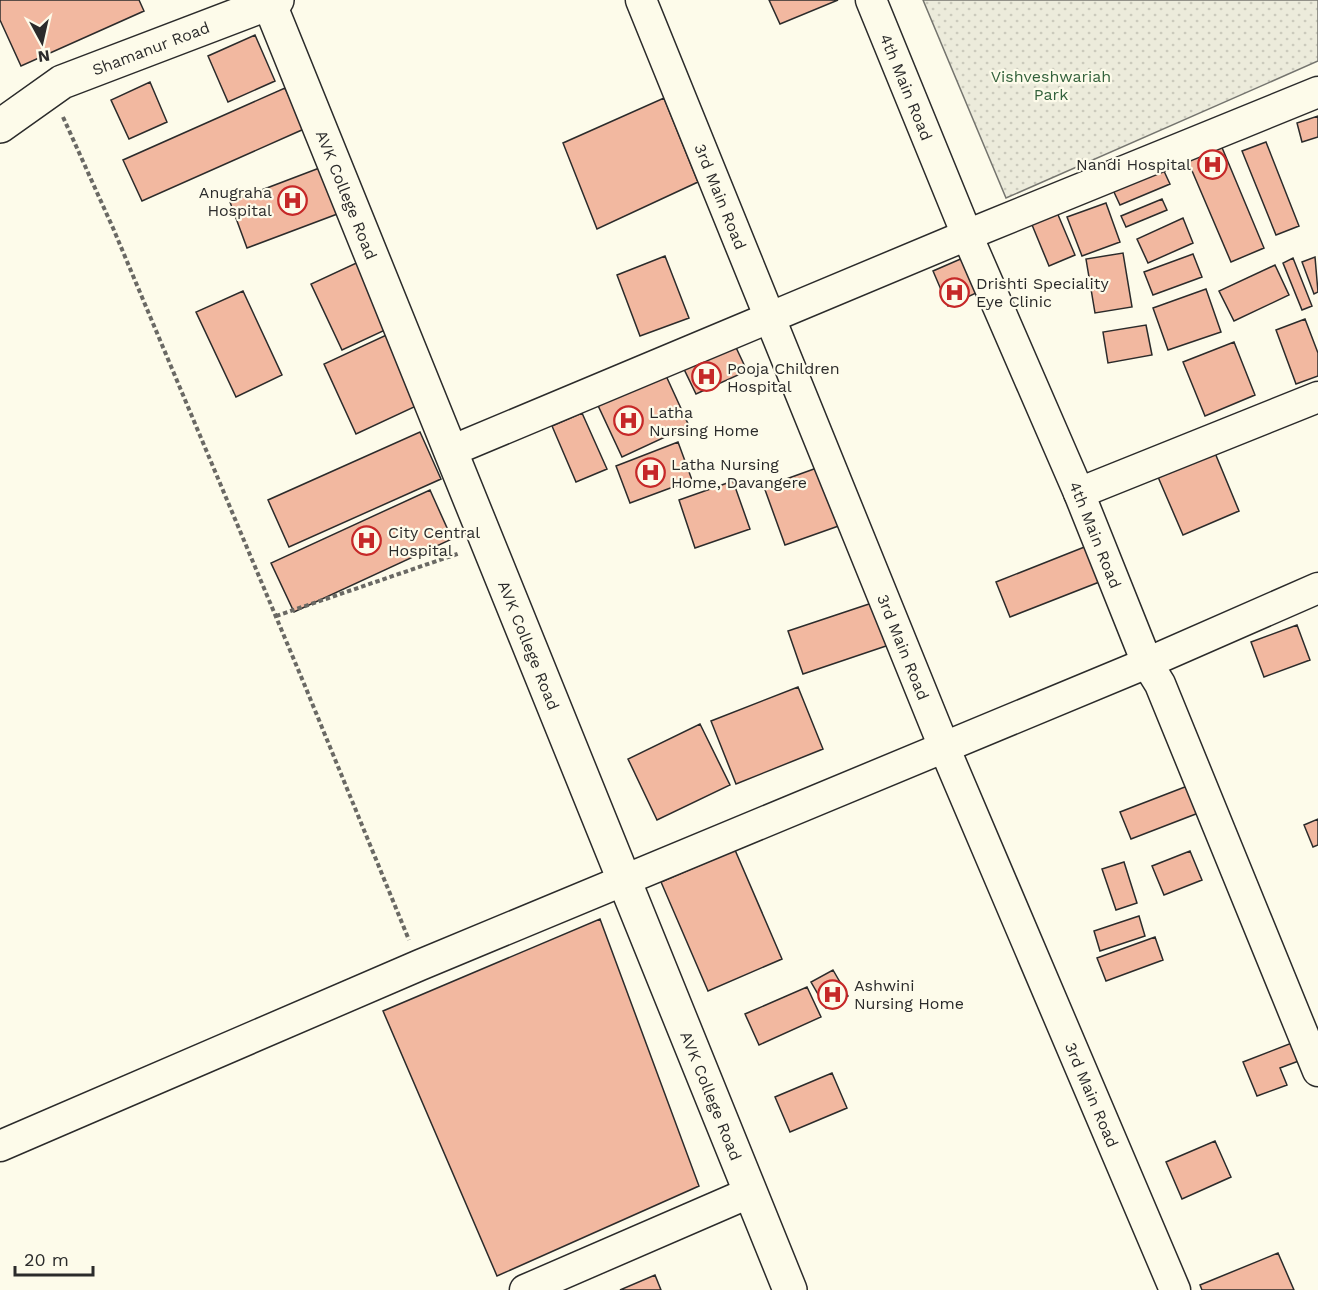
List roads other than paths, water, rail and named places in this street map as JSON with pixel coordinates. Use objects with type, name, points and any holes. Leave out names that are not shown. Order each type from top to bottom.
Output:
[{"type":"main road","name":"Shamanur Road","points":[[0,126],[62,82],[272,1]]},
{"type":"main road","name":"AVK College Road","points":[[272,1],[790,1290]]},
{"type":"street","name":"3rd Main Road","points":[[641,0],[944,747],[1175,1290]]},
{"type":"street","name":"4th Main Road","points":[[871,0],[967,235],[1079,493],[1147,663],[1160,684],[1318,1071]]},
{"type":"street","points":[[451,451],[967,235],[1318,92]]},
{"type":"street","points":[[1079,493],[1318,396]]},
{"type":"street","points":[[0,1146],[420,965],[1147,663],[1318,588]]},
{"type":"street","points":[[525,1290],[751,1192]]},
{"type":"place","name":"Nandi Hospital","points":[[1212,164]]},
{"type":"place","name":"Anugraha Hospital","points":[[293,201]]},
{"type":"place","name":"Drishti Speciality Eye Clinic","points":[[955,292]]},
{"type":"place","name":"Pooja Children Hospital","points":[[706,377]]},
{"type":"place","name":"Latha Nursing Home","points":[[628,421]]},
{"type":"place","name":"Latha Nursing Home, Davangere","points":[[650,473]]},
{"type":"place","name":"City Central Hospital","points":[[367,541]]},
{"type":"place","name":"Ashwini Nursing Home","points":[[833,994]]},
{"type":"park label","name":"Vishveshwariah Park","points":[[1051,85]]}]
